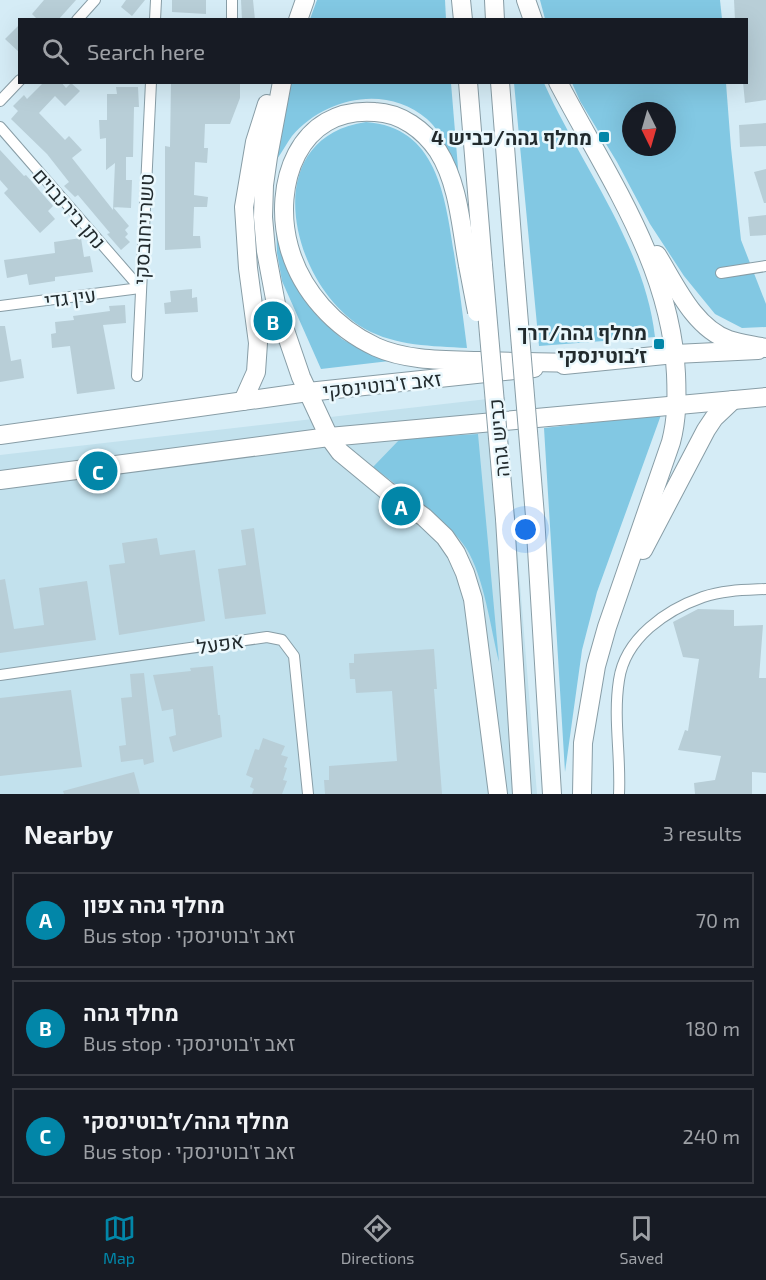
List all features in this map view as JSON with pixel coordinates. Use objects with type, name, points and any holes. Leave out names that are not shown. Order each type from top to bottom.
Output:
[{"type":"main road","points":[[461,0],[463,18]]},
{"type":"main road","points":[[494,0],[495,18]]},
{"type":"main road","points":[[526,0],[532,18]]},
{"type":"main road","points":[[243,401],[256,372],[258,342],[248,268],[244,207],[255,142],[274,84]]},
{"type":"main road","points":[[282,84],[264,185],[263,217],[266,251],[276,304],[308,392],[328,437],[355,465],[438,530],[456,553],[473,599],[498,794]]},
{"type":"main road","name":"כביש גהה","points":[[468,84],[476,265],[496,417],[505,519],[522,794]]},
{"type":"main road","name":"כביש גהה","points":[[500,84],[535,516],[552,794]]},
{"type":"main road","points":[[559,84],[630,212],[682,296],[706,326],[729,340],[766,349]]},
{"type":"main road","points":[[476,265],[445,166],[438,152],[413,125],[382,112],[348,113],[331,119],[303,142],[292,160],[287,179],[284,222],[289,248],[308,287],[322,308],[357,338],[401,355],[453,360],[578,363]]},
{"type":"main road","points":[[582,794],[583,743],[589,696],[596,666],[671,442],[678,404],[675,354],[661,291],[651,259],[630,212]]},
{"type":"main road","name":"זאב ז'בוטינסקי","points":[[0,435],[308,392],[578,363],[766,349]]},
{"type":"main road","points":[[0,480],[328,437],[766,397]]},
{"type":"main road","points":[[617,599],[706,429],[732,400]]},
{"type":"street","points":[[78,18],[95,0]]},
{"type":"street","points":[[155,18],[156,0]]},
{"type":"street","points":[[232,0],[232,18]]},
{"type":"street","points":[[0,101],[18,82]]},
{"type":"street","name":"טשרניחובסקי","points":[[137,376],[152,84]]},
{"type":"street","name":"נתן בירנבוים","points":[[0,127],[140,288]]},
{"type":"street","points":[[721,273],[766,266]]},
{"type":"street","name":"עין גדי","points":[[0,306],[140,288]]},
{"type":"street","points":[[619,794],[617,712],[619,678],[627,656],[641,634],[668,614],[703,597],[731,590],[766,589]]},
{"type":"street","name":"אפעל","points":[[0,675],[267,637],[282,640],[294,656],[308,794]]},
{"type":"shaded area","points":[[317,0],[445,0],[446,18],[310,18]]},
{"type":"shaded area","points":[[540,0],[720,0],[722,18],[545,18]]},
{"type":"shaded area","points":[[290,84],[451,84],[459,180],[450,156],[433,125],[411,108],[394,101],[357,100],[339,104],[321,112],[292,136],[277,159],[285,100]]},
{"type":"shaded area","points":[[514,84],[544,84],[625,238],[649,303],[655,337],[539,346]]},
{"type":"shaded area","points":[[572,84],[726,84],[741,240],[766,304],[766,327],[742,328],[715,314],[684,276],[650,224]]},
{"type":"shaded area","points":[[366,122],[390,127],[408,137],[423,151],[433,168],[446,209],[467,348],[402,342],[365,329],[339,308],[318,281],[303,249],[296,215],[297,183],[308,155],[331,134]]},
{"type":"shaded area","points":[[276,221],[303,297],[318,317],[342,339],[367,353],[398,360],[321,369],[282,281],[277,253]]},
{"type":"shaded area","points":[[505,397],[537,794],[0,794],[0,455]]},
{"type":"shaded area","points":[[661,415],[597,592],[582,650],[565,772],[544,428]]},
{"type":"shaded area","points":[[478,434],[499,662],[478,573],[466,548],[435,515],[373,467],[400,439]]},
{"type":"building","points":[[44,0],[76,0],[60,18],[36,18],[32,14]]},
{"type":"building","points":[[126,0],[145,0],[132,16],[121,7]]},
{"type":"building","points":[[172,0],[206,0],[206,14],[172,12]]},
{"type":"building","points":[[241,0],[253,0],[255,18],[242,18]]},
{"type":"building","points":[[734,0],[766,0],[766,100],[745,103],[743,84],[748,84],[748,18],[735,18]]},
{"type":"building","points":[[18,26],[18,51],[5,39]]},
{"type":"building","points":[[42,84],[63,84],[66,88],[72,84],[80,91],[65,106],[55,96],[39,113],[65,140],[69,136],[82,150],[72,158],[113,210],[113,207],[129,226],[125,230],[128,234],[125,237],[130,242],[121,250],[107,234],[110,233],[78,195],[75,197],[64,186],[69,182],[47,154],[11,119],[18,111],[13,106],[24,95],[27,99]]},
{"type":"building","points":[[171,84],[240,84],[240,98],[230,124],[205,124],[204,148],[208,148],[207,163],[195,162],[194,195],[208,197],[207,207],[194,207],[193,236],[200,236],[201,248],[165,250],[165,146],[170,147]]},
{"type":"building","points":[[116,87],[138,87],[139,107],[134,107],[133,157],[126,157],[126,180],[132,180],[131,208],[113,207],[115,163],[106,170],[106,138],[100,139],[99,120],[107,120],[107,94],[117,94]]},
{"type":"building","points":[[766,123],[766,146],[740,147],[739,125]]},
{"type":"building","points":[[0,150],[53,206],[48,211],[55,219],[40,233],[4,193],[8,189],[0,180]]},
{"type":"building","points":[[766,169],[766,203],[764,203],[754,172]]},
{"type":"building","points":[[766,215],[766,235],[750,236],[748,217]]},
{"type":"building","points":[[81,238],[84,257],[90,256],[93,272],[55,277],[55,281],[29,285],[27,274],[7,278],[4,260],[55,253],[54,242]]},
{"type":"building","points":[[192,289],[192,298],[197,297],[198,312],[165,314],[164,303],[171,302],[170,291]]},
{"type":"building","points":[[125,305],[126,323],[103,325],[115,389],[77,394],[70,346],[52,348],[51,334],[56,333],[55,322],[74,320],[73,316],[110,311],[109,306]]},
{"type":"building","points":[[0,326],[5,326],[11,361],[21,359],[24,378],[0,382]]},
{"type":"building","points":[[254,528],[266,614],[225,619],[218,569],[246,565],[241,530]]},
{"type":"building","points":[[157,538],[160,555],[195,550],[205,621],[119,635],[109,565],[125,563],[122,543]]},
{"type":"building","points":[[5,579],[14,629],[44,625],[39,588],[87,581],[96,640],[0,653],[0,580]]},
{"type":"building","points":[[698,609],[734,610],[734,626],[763,625],[759,678],[766,678],[766,773],[752,772],[752,794],[695,794],[694,783],[715,780],[721,756],[678,750],[685,730],[688,731],[699,659],[683,657],[673,622]]},
{"type":"building","points":[[434,649],[437,689],[434,689],[442,794],[325,794],[324,780],[329,780],[329,766],[397,761],[392,691],[356,693],[355,679],[350,679],[349,663],[354,663],[354,654]]},
{"type":"building","points":[[213,666],[222,737],[173,752],[169,737],[176,735],[173,709],[162,711],[153,675]]},
{"type":"building","points":[[144,673],[154,762],[144,765],[143,759],[121,762],[119,746],[126,745],[121,698],[132,697],[130,674]]},
{"type":"building","points":[[71,690],[82,767],[0,776],[0,698]]},
{"type":"building","points":[[263,738],[285,746],[281,755],[288,757],[283,780],[287,781],[282,794],[252,794],[254,789],[250,787],[253,778],[246,775],[255,749],[259,750]]},
{"type":"building","points":[[134,772],[140,794],[64,794],[63,791]]},
{"type":"place","name":"מחלף גהה/כביש 4","points":[[604,137]]},
{"type":"place","name":"מחלף גהה","points":[[273,321]]},
{"type":"place","name":"מחלף גהה/דרך ז׳בוטינסקי","points":[[659,344]]},
{"type":"place","name":"מחלף גהה/ז׳בוטינסקי","points":[[98,471]]},
{"type":"place","name":"מחלף גהה צפון","points":[[401,506]]}]
